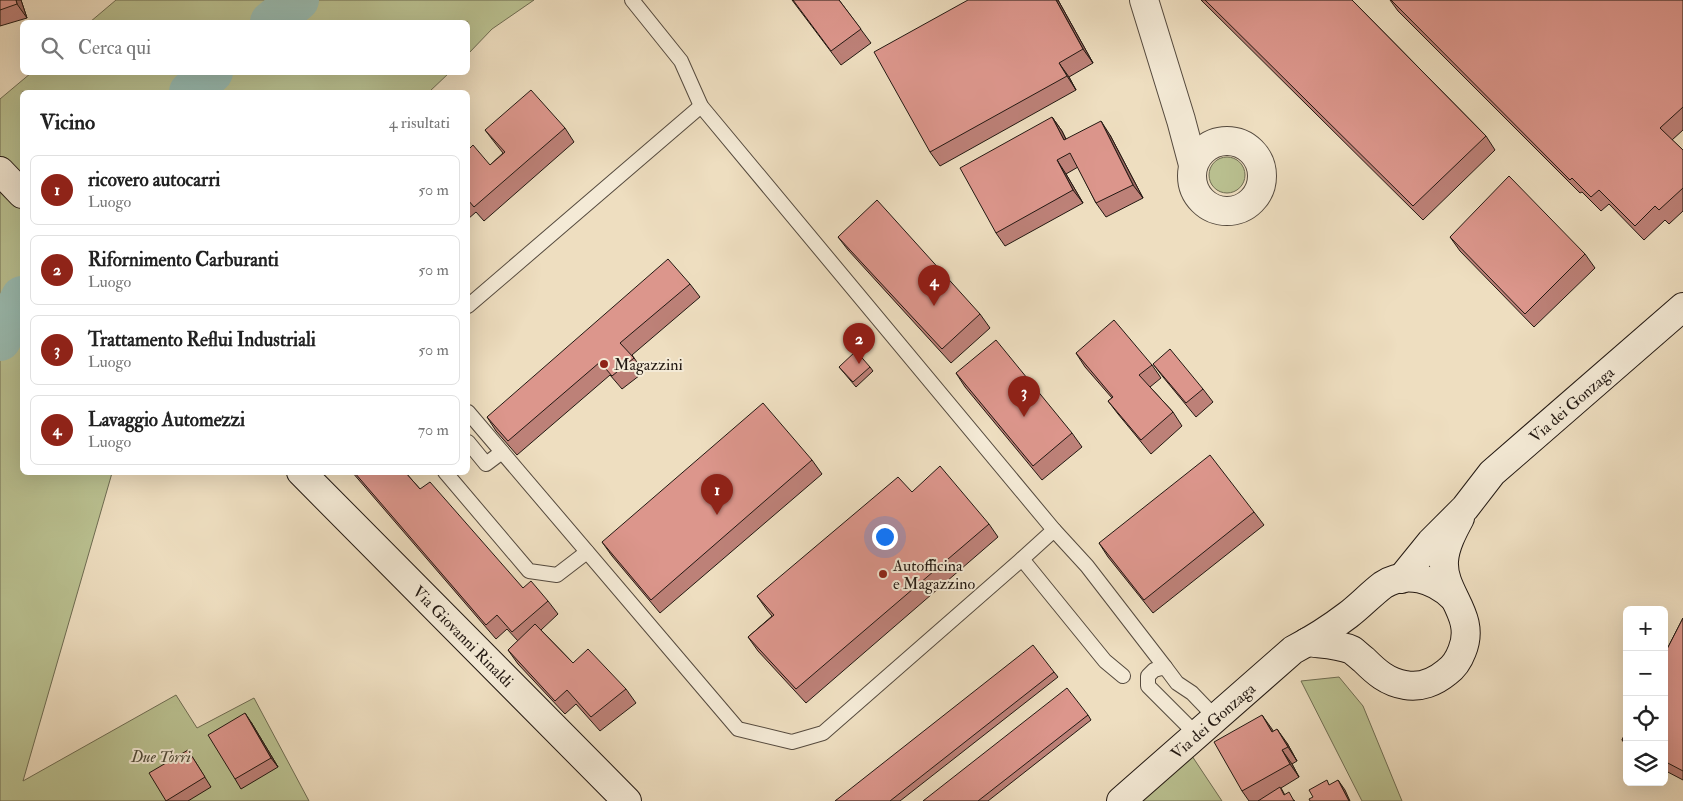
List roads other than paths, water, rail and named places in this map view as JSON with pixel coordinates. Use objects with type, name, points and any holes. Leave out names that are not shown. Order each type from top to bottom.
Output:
[{"type":"main road","points":[[1144,0],[1193,165]]},
{"type":"main road","points":[[1181,120],[1211,144]]},
{"type":"main road","points":[[1223,141],[1235,142],[1246,146],[1255,155],[1260,166],[1262,178],[1260,190],[1253,200],[1244,207],[1233,211],[1220,211],[1209,207],[1200,199],[1194,189],[1191,177],[1193,165],[1197,157],[1211,144],[1223,141]]},
{"type":"main road","points":[[1,172],[20,192]]},
{"type":"main road","name":"Via dei Gonzaga","points":[[1401,579],[1431,542],[1465,508],[1492,473],[1683,307]]},
{"type":"main road","name":"Via Giovanni Rinaldi","points":[[304,475],[627,801]]},
{"type":"main road","name":"Via dei Gonzaga","points":[[1453,597],[1446,576],[1444,560],[1451,535],[1465,508]]},
{"type":"main road","name":"Via dei Gonzaga","points":[[1121,801],[1293,650],[1347,616],[1384,585],[1401,579],[1416,578],[1430,580],[1443,587],[1453,597],[1461,608],[1465,620],[1466,634],[1464,647],[1459,659],[1441,678],[1418,686],[1406,686],[1381,676],[1354,651],[1339,645],[1307,642]]},
{"type":"main road","name":"Via dei Gonzaga","points":[[1370,598],[1360,610],[1356,622],[1356,635],[1361,650],[1371,667]]},
{"type":"lane","points":[[632,0],[681,61],[701,106],[1054,530],[1087,566],[1177,682],[1192,693],[1206,726]]},
{"type":"lane","points":[[470,304],[701,106]]},
{"type":"lane","points":[[470,414],[738,729],[792,742],[823,733],[1054,530]]},
{"type":"lane","points":[[470,444],[486,464],[502,452]]},
{"type":"lane","points":[[448,475],[529,571],[557,575],[587,552]]},
{"type":"lane","points":[[1022,559],[1105,661],[1123,676]]},
{"type":"lane","points":[[1165,667],[1154,670],[1148,676],[1148,686],[1206,726]]},
{"type":"waterway","points":[[273,20],[298,0]]},
{"type":"waterway","points":[[192,90],[209,75]]},
{"type":"waterway","points":[[0,340],[20,301]]},
{"type":"place","name":"Lavaggio Automezzi","points":[[934,306]]},
{"type":"place","name":"Magazzini","points":[[604,364]]},
{"type":"place","name":"Rifornimento Carburanti","points":[[859,364]]},
{"type":"place","name":"Trattamento Reflui Industriali","points":[[1024,417]]},
{"type":"place","name":"ricovero autocarri","points":[[717,515]]},
{"type":"place","name":"Autofficina e Magazzino","points":[[883,574]]},
{"type":"park label","name":"Due Torri","points":[[161,756]]}]
